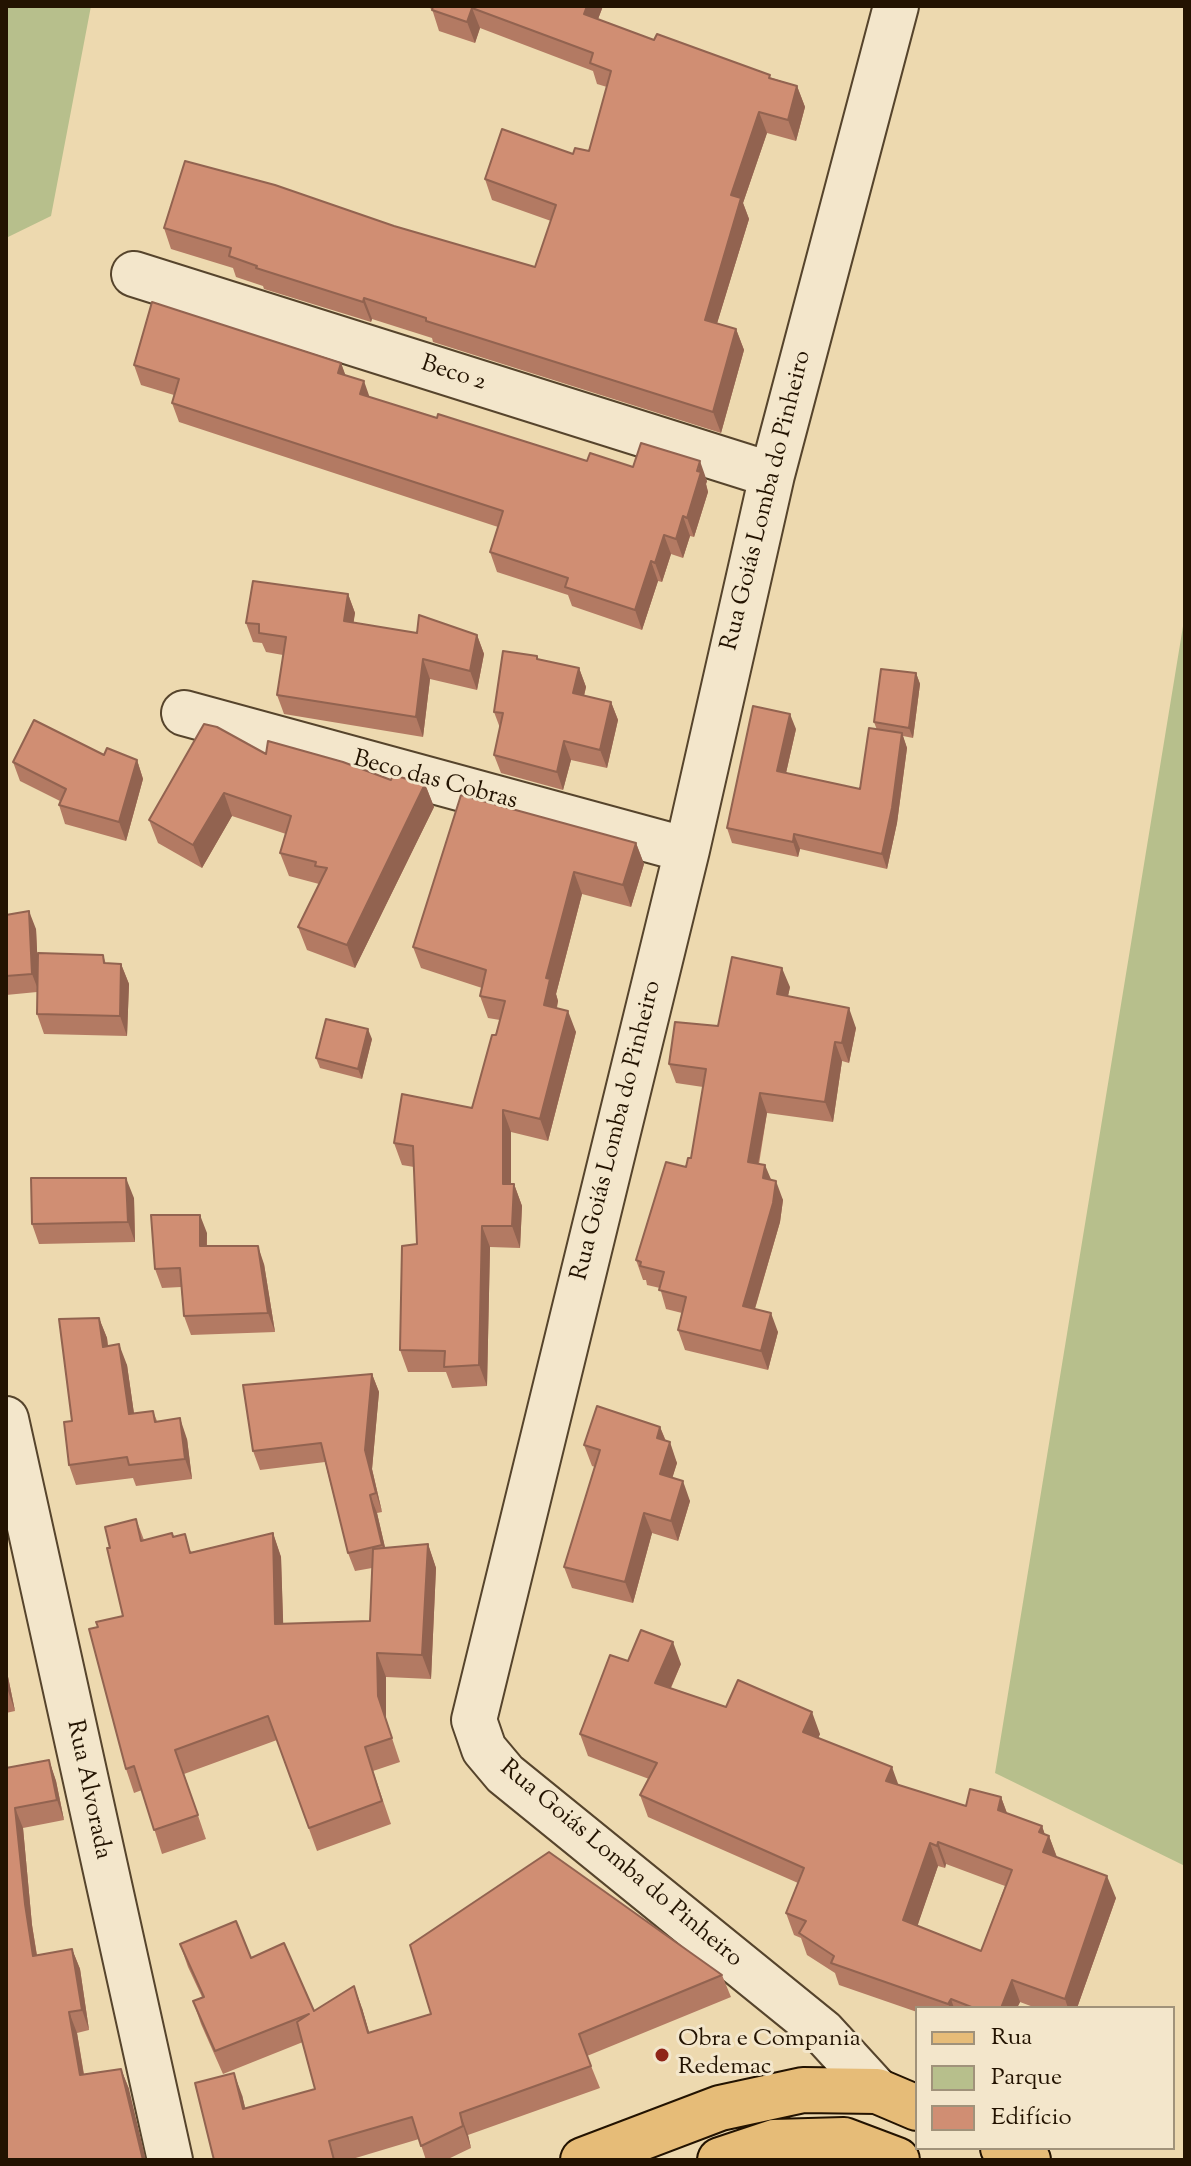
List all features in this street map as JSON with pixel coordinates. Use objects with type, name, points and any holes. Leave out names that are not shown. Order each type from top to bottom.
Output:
[{"type":"main road","points":[[583,2160],[720,2108],[803,2090],[877,2091],[915,2107]]},
{"type":"main road","points":[[720,2160],[774,2142],[844,2140],[897,2160]]},
{"type":"main road","points":[[1007,2150],[1028,2160]]},
{"type":"street","name":"Rua Goiás Lomba do Pinheiro","points":[[877,2091],[823,2032],[505,1774],[484,1749],[474,1720],[687,850],[772,475],[883,11]]},
{"type":"street","name":"Beco 2","points":[[134,274],[772,475]]},
{"type":"street","name":"Beco das Cobras","points":[[184,713],[687,850]]},
{"type":"street","name":"Rua Alvorada","points":[[6,1419],[170,2160]]},
{"type":"green space","points":[[6,6],[91,6],[51,216],[6,238]]},
{"type":"green space","points":[[1185,614],[1185,1866],[995,1773]]},
{"type":"building","points":[[433,6],[587,6],[584,14],[654,40],[657,34],[797,86],[788,120],[759,112],[731,195],[741,198],[705,320],[736,329],[713,412],[426,321],[426,318],[364,298],[363,302],[256,268],[229,256],[231,248],[164,228],[185,161],[275,185],[394,226],[535,267],[556,205],[485,179],[502,129],[573,154],[575,148],[589,151],[611,71],[590,63],[593,53],[472,8],[467,22],[432,10]]},
{"type":"building","points":[[152,302],[341,363],[338,373],[364,381],[360,394],[437,418],[438,414],[587,461],[590,453],[633,467],[641,443],[700,461],[697,471],[701,472],[687,518],[683,516],[676,539],[664,535],[655,563],[651,561],[635,610],[565,587],[568,578],[490,552],[503,511],[172,403],[179,379],[134,365]]},
{"type":"building","points":[[253,581],[348,594],[344,621],[417,633],[419,615],[477,635],[470,671],[423,659],[416,717],[277,695],[286,637],[259,633],[259,624],[246,623]]},
{"type":"building","points":[[503,651],[537,656],[537,659],[579,668],[573,693],[611,702],[600,750],[564,741],[557,772],[494,755],[503,713],[494,712]]},
{"type":"building","points":[[881,669],[916,673],[909,728],[874,722]]},
{"type":"building","points":[[753,706],[790,714],[777,771],[860,789],[869,728],[902,733],[882,854],[794,834],[793,842],[727,828]]},
{"type":"building","points":[[34,720],[104,755],[107,748],[137,760],[119,822],[59,805],[66,789],[13,762]]},
{"type":"building","points":[[204,724],[217,727],[266,754],[268,741],[343,762],[391,780],[393,775],[425,784],[347,945],[298,927],[327,868],[280,853],[291,816],[224,793],[193,845],[149,820]]},
{"type":"building","points":[[461,795],[636,843],[623,885],[574,872],[546,978],[550,979],[544,1005],[568,1011],[540,1119],[503,1110],[503,1184],[514,1184],[512,1226],[482,1226],[479,1365],[444,1367],[445,1351],[400,1350],[402,1246],[417,1244],[413,1146],[394,1143],[402,1094],[472,1108],[492,1035],[496,1035],[505,1001],[480,996],[486,970],[413,947]]},
{"type":"building","points":[[29,911],[32,974],[6,976],[6,915]]},
{"type":"building","points":[[38,953],[103,955],[104,963],[121,964],[120,1016],[37,1014]]},
{"type":"building","points":[[732,957],[782,968],[777,994],[849,1008],[842,1043],[835,1042],[825,1102],[760,1093],[748,1162],[765,1165],[763,1178],[776,1181],[773,1203],[743,1306],[771,1313],[761,1351],[678,1330],[686,1297],[659,1290],[664,1272],[640,1266],[641,1262],[636,1260],[666,1162],[686,1167],[688,1158],[691,1158],[706,1069],[669,1064],[675,1022],[718,1026]]},
{"type":"building","points":[[326,1019],[368,1029],[358,1069],[316,1058]]},
{"type":"building","points":[[31,1178],[126,1178],[128,1222],[32,1224]]},
{"type":"building","points":[[151,1215],[200,1215],[200,1246],[258,1246],[268,1313],[184,1316],[180,1268],[155,1269]]},
{"type":"building","points":[[99,1318],[103,1347],[119,1344],[129,1414],[153,1411],[155,1422],[180,1418],[185,1459],[129,1465],[127,1457],[69,1465],[64,1422],[72,1421],[59,1319]]},
{"type":"building","points":[[372,1374],[365,1450],[376,1493],[370,1495],[382,1545],[348,1553],[321,1443],[253,1451],[243,1385]]},
{"type":"building","points":[[597,1406],[660,1427],[657,1438],[670,1442],[660,1474],[683,1481],[671,1521],[644,1513],[625,1582],[564,1567],[600,1450],[584,1445]]},
{"type":"building","points":[[136,1519],[141,1541],[172,1533],[173,1537],[185,1534],[190,1553],[273,1533],[275,1624],[370,1621],[373,1549],[428,1544],[422,1655],[377,1653],[378,1696],[392,1738],[365,1747],[382,1801],[309,1828],[268,1716],[175,1750],[198,1815],[154,1830],[134,1766],[126,1769],[89,1629],[98,1627],[96,1622],[123,1616],[105,1527]]},
{"type":"building","points":[[641,1630],[673,1642],[655,1683],[726,1707],[738,1680],[812,1712],[803,1732],[892,1767],[886,1781],[966,1806],[970,1789],[1001,1797],[998,1810],[1042,1826],[1039,1832],[1049,1836],[1043,1852],[1107,1876],[1065,1999],[1012,1980],[1002,2006],[969,2006],[951,1999],[948,2004],[831,1963],[834,1956],[799,1933],[806,1921],[786,1913],[804,1868],[640,1795],[657,1763],[580,1734],[610,1655],[628,1661]],"holes":[[[938,1842],[1012,1870],[981,1951],[903,1920],[930,1843],[937,1846]]]},
{"type":"building","points":[[49,1760],[57,1800],[15,1808],[33,1956],[72,1949],[82,2010],[69,2012],[80,2075],[121,2069],[143,2160],[6,2160],[6,1768]]},
{"type":"building","points":[[549,1852],[722,1975],[579,2034],[591,2066],[460,2113],[463,2126],[421,2146],[412,2117],[329,2141],[334,2160],[214,2160],[195,2083],[234,2073],[243,2109],[315,2089],[297,2022],[309,2014],[215,2051],[193,2001],[204,1997],[180,1944],[236,1921],[251,1958],[284,1943],[314,2011],[354,1986],[368,2033],[431,2014],[410,1945]]},
{"type":"place","name":"Obra e Compania Redemac","points":[[662,2055]]}]
